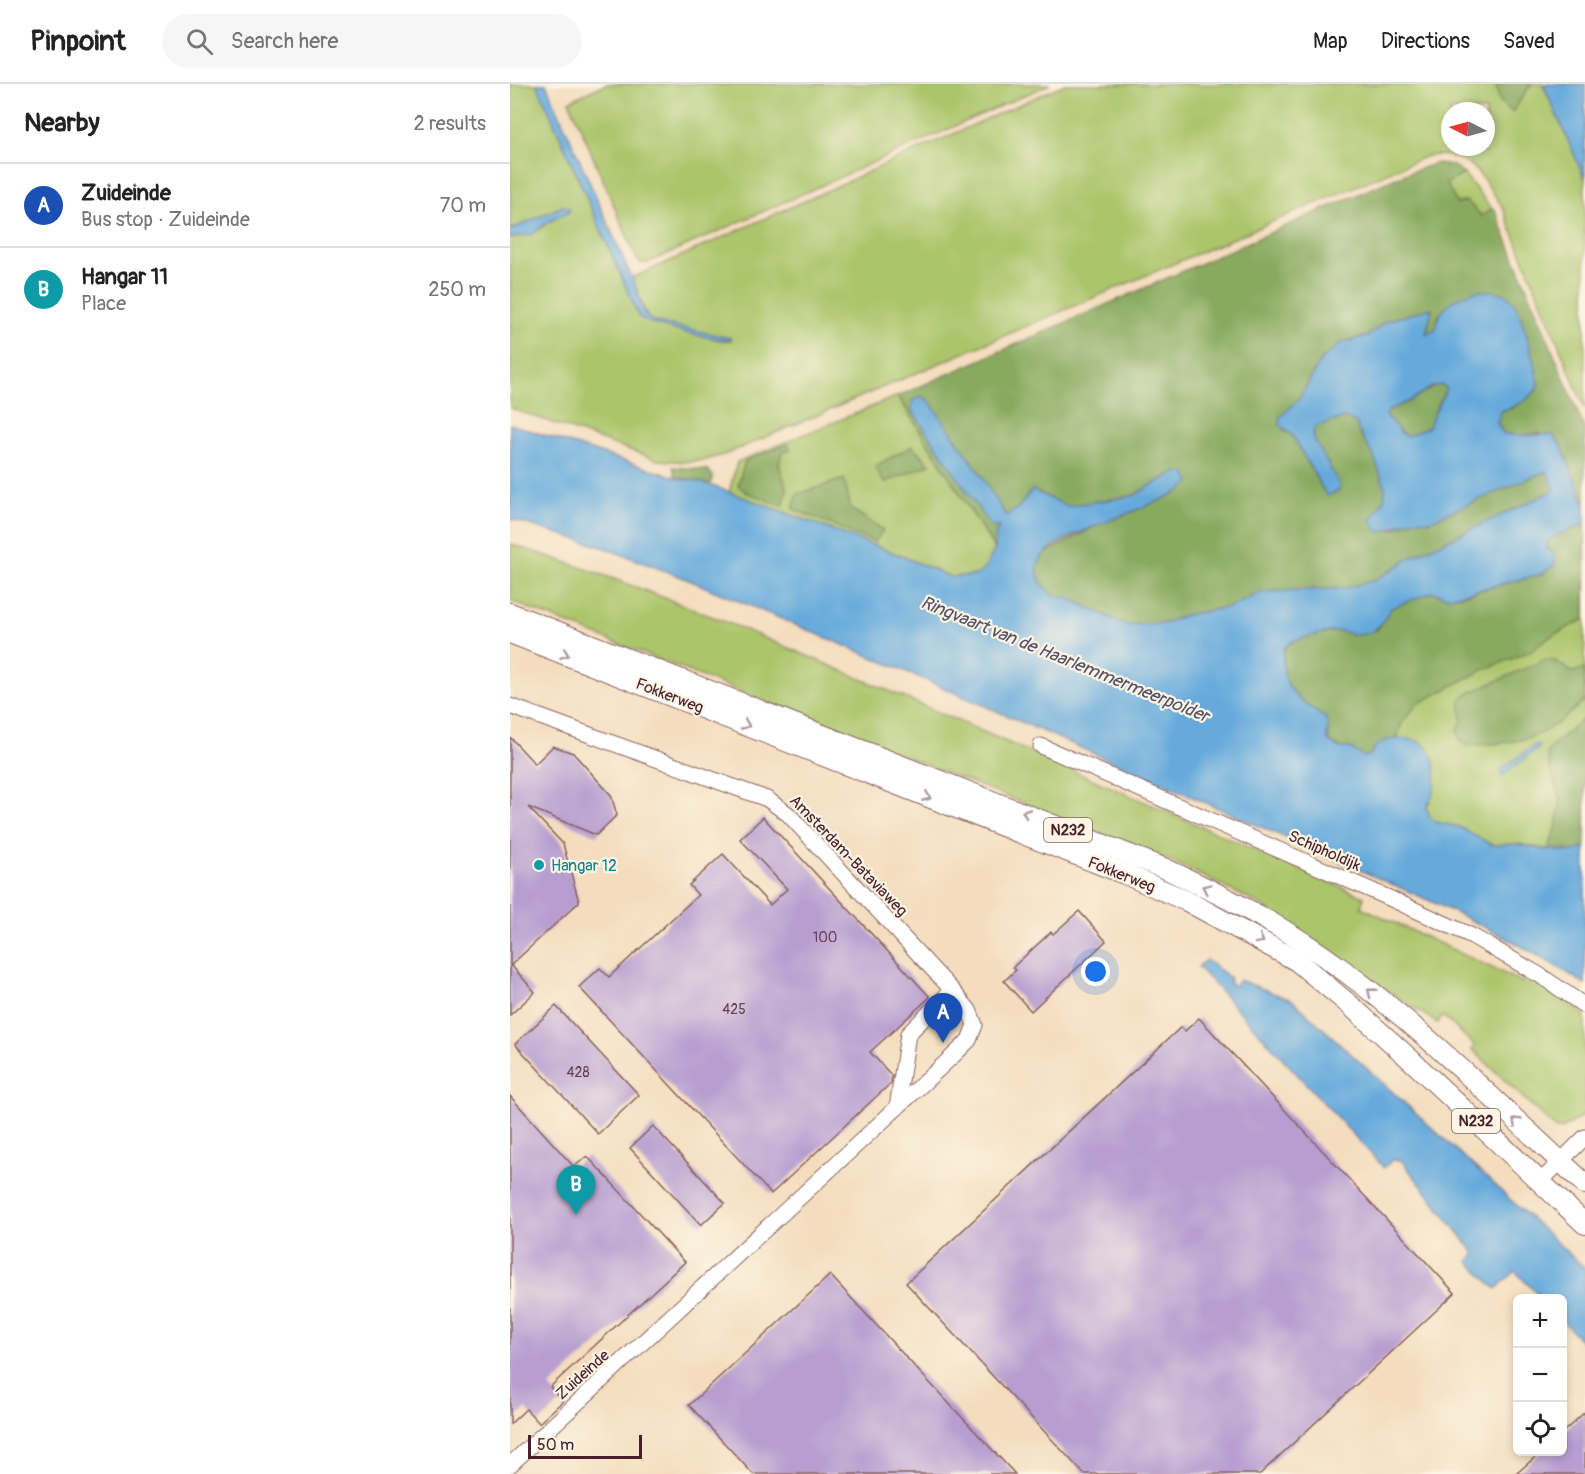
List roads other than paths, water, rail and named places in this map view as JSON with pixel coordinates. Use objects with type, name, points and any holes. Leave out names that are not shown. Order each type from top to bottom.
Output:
[{"type":"main road","name":"Fokkerweg","points":[[510,613],[1123,852],[1220,894],[1324,956],[1389,1006],[1585,1184]]},
{"type":"main road","name":"Fokkerweg","points":[[510,633],[1125,874],[1232,924],[1297,961],[1351,1006],[1585,1224]]},
{"type":"street","name":"Amsterdam-Bataviaweg","points":[[510,706],[767,799],[788,814],[969,1010],[975,1026],[969,1040]]},
{"type":"street","name":"Schipholdijk","points":[[1041,746],[1472,936],[1541,976],[1585,1006]]},
{"type":"street","points":[[897,1108],[908,1034],[952,990]]},
{"type":"street","name":"Zuideinde","points":[[510,1465],[969,1040]]},
{"type":"street","points":[[1540,1182],[1585,1137]]},
{"type":"water","points":[[537,84],[546,84],[632,278],[645,315],[655,322],[731,338],[731,340],[711,338],[656,325],[639,317]]},
{"type":"water","points":[[1543,84],[1585,84],[1585,179]]},
{"type":"water","points":[[563,206],[570,208],[569,212],[548,222],[533,234],[510,238],[510,230]]},
{"type":"water","name":"Ringvaart van de Haarlemmermeerpolder","points":[[1475,291],[1489,291],[1506,295],[1520,314],[1539,383],[1529,397],[1501,411],[1497,423],[1503,433],[1553,435],[1561,445],[1585,505],[1585,524],[1551,538],[1546,544],[1547,549],[1555,554],[1555,564],[1542,574],[1449,597],[1432,592],[1391,608],[1380,624],[1366,634],[1340,631],[1291,642],[1284,648],[1284,673],[1287,683],[1298,698],[1326,719],[1327,738],[1334,745],[1340,748],[1350,748],[1363,756],[1369,756],[1376,746],[1390,739],[1408,739],[1422,743],[1428,749],[1435,765],[1435,783],[1426,807],[1430,817],[1436,822],[1459,827],[1492,845],[1518,844],[1540,849],[1574,852],[1585,847],[1585,984],[1507,938],[1426,899],[898,668],[684,578],[602,547],[510,519],[510,424],[684,480],[710,485],[887,550],[951,577],[977,575],[985,568],[995,549],[996,532],[999,527],[991,527],[911,409],[913,400],[921,396],[930,402],[980,473],[1006,516],[1019,507],[1032,490],[1067,506],[1133,496],[1170,475],[1186,473],[1190,481],[1182,489],[1147,506],[1076,534],[1044,554],[1037,567],[1039,580],[1050,593],[1073,600],[1126,625],[1166,623],[1185,615],[1230,607],[1262,592],[1347,588],[1376,580],[1413,556],[1555,489],[1546,471],[1429,521],[1410,521],[1380,532],[1371,520],[1384,500],[1385,487],[1374,457],[1358,430],[1357,423],[1344,418],[1316,426],[1313,433],[1314,439],[1339,484],[1339,491],[1327,496],[1292,435],[1280,425],[1280,417],[1299,399],[1321,360],[1341,343],[1368,336],[1386,321],[1432,308],[1426,334],[1436,329],[1440,314],[1449,304]],"holes":[[[1441,385],[1446,387],[1429,427],[1407,436],[1401,433],[1386,415],[1389,410],[1408,402],[1432,387]]]},
{"type":"water","points":[[1537,744],[1540,747],[1502,776],[1501,769]]},
{"type":"water","points":[[1206,960],[1230,978],[1229,982],[1235,986],[1239,980],[1292,1000],[1585,1268],[1585,1345],[1567,1325],[1567,1294],[1537,1294],[1515,1271],[1496,1289],[1468,1261],[1474,1256],[1474,1252],[1401,1160],[1392,1160],[1384,1168],[1198,967]]},
{"type":"place","name":"Hangar 12","points":[[539,865]]},
{"type":"place","name":"Zuideinde","points":[[943,1043]]},
{"type":"place","name":"Hangar 11","points":[[576,1215]]}]
